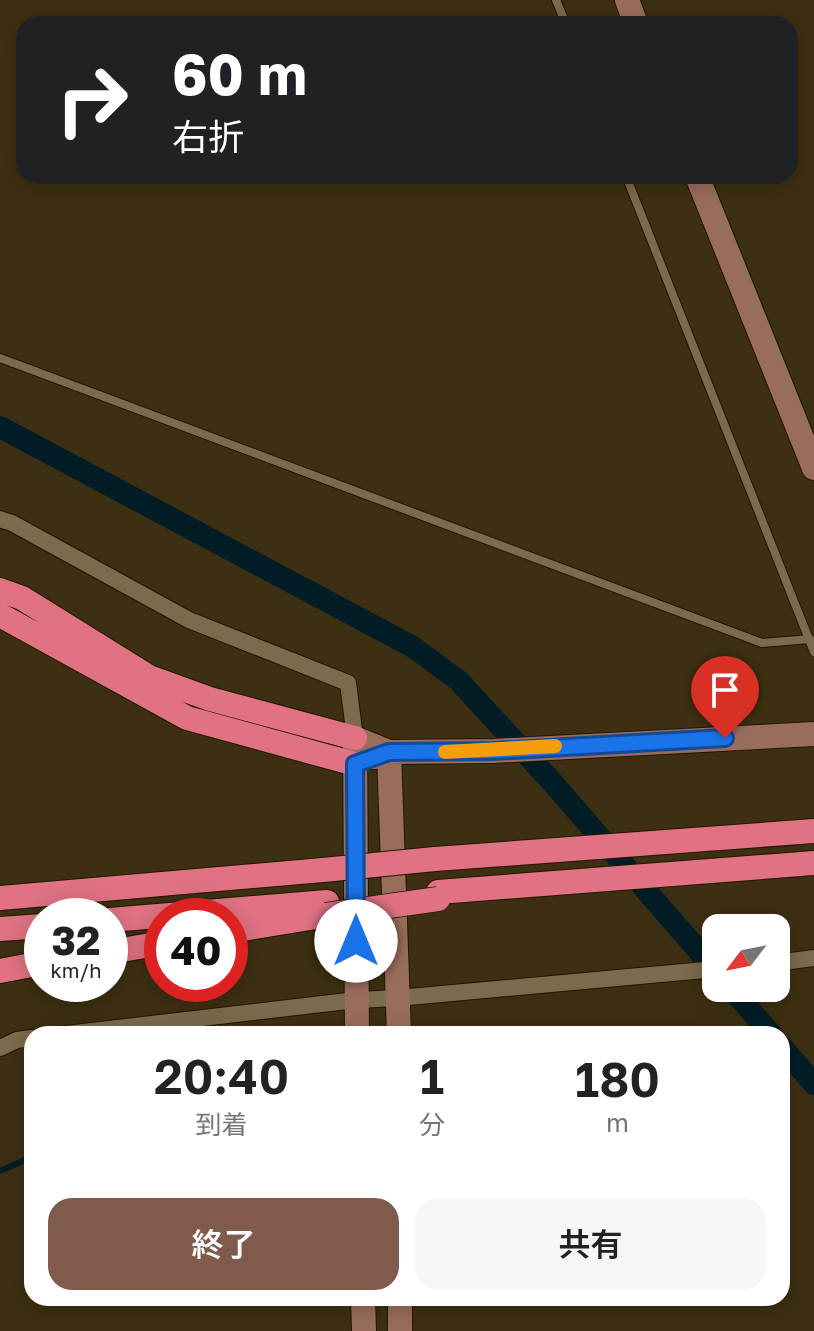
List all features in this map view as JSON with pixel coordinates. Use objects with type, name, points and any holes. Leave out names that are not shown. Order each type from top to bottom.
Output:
[{"type":"highway","points":[[0,590],[22,598],[149,677],[210,699],[355,738]]},
{"type":"highway","points":[[0,615],[187,718],[355,764]]},
{"type":"highway","points":[[0,898],[435,859],[814,831]]},
{"type":"highway","points":[[128,919],[326,908],[480,891],[814,863]]},
{"type":"highway","points":[[0,882],[36,895]]},
{"type":"highway","points":[[248,927],[326,908]]},
{"type":"highway","points":[[0,929],[24,927]]},
{"type":"highway","points":[[0,971],[24,966]]},
{"type":"street","points":[[700,184],[814,468]]},
{"type":"street","points":[[0,519],[189,620],[348,683],[355,738],[357,1026]]},
{"type":"street","points":[[355,764],[389,752],[493,751],[814,734]]},
{"type":"street","points":[[355,738],[389,752]]},
{"type":"street","points":[[389,752],[399,1026]]},
{"type":"street","points":[[790,961],[814,958]]},
{"type":"street","points":[[134,1026],[356,1000],[702,970]]},
{"type":"street","points":[[0,1048],[24,1039]]},
{"type":"street","points":[[363,1306],[364,1331]]},
{"type":"street","points":[[400,1306],[400,1331]]},
{"type":"lane","points":[[629,184],[814,652]]},
{"type":"lane","points":[[0,358],[762,643],[810,639]]},
{"type":"waterway","points":[[0,427],[413,647],[459,681],[552,782],[702,955]]},
{"type":"waterway","points":[[743,1002],[764,1026]]},
{"type":"waterway","points":[[790,1056],[814,1084]]},
{"type":"waterway","points":[[0,1171],[24,1160]]},
{"type":"slow traffic","points":[[445,752],[555,746]]},
{"type":"route","points":[[356,941],[355,764],[389,752],[493,751],[725,738]]}]
